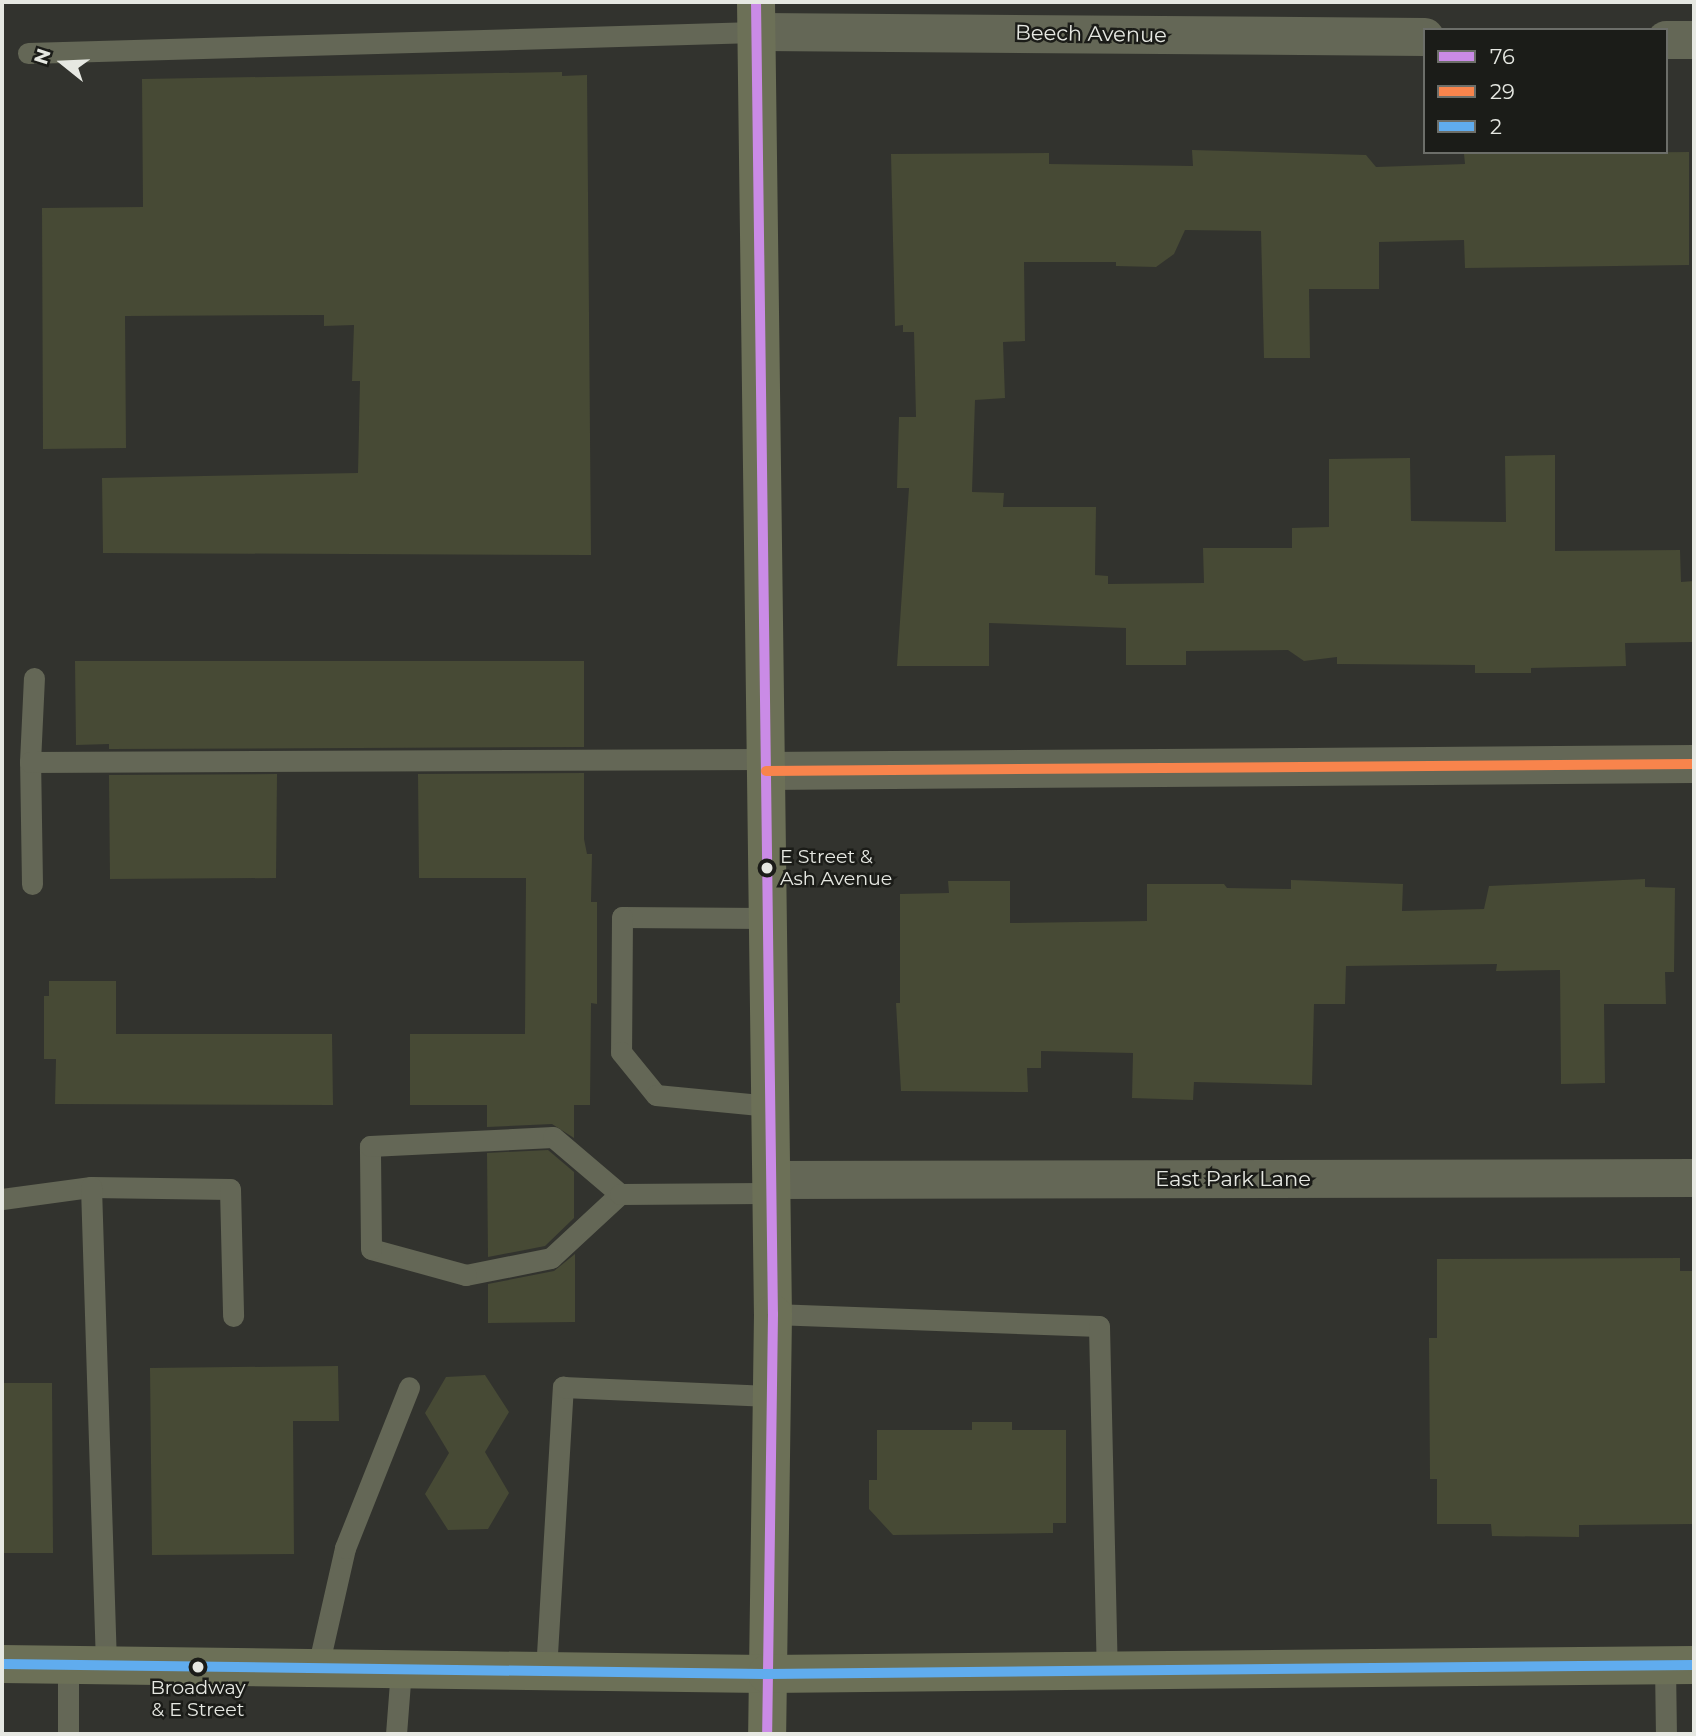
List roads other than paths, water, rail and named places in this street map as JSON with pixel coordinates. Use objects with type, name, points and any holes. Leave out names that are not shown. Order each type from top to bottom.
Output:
[{"type":"main road","points":[[756,17],[774,1314],[768,1734]]},
{"type":"main road","points":[[2,1664],[767,1674],[1680,1665]]},
{"type":"street","name":"Beech Avenue","points":[[756,17],[1423,37]]},
{"type":"street","points":[[1668,40],[1694,40]]},
{"type":"street","points":[[766,765],[1694,764]]},
{"type":"street","name":"East Park Lane","points":[[772,1187],[1694,1178]]},
{"type":"lane","points":[[28,52],[756,17]]},
{"type":"lane","points":[[32,884],[30,762],[34,678]]},
{"type":"lane","points":[[30,762],[766,765]]},
{"type":"lane","points":[[768,918],[622,918],[621,1052],[656,1095],[770,1106]]},
{"type":"lane","points":[[620,1194],[553,1136],[370,1146],[371,1249],[466,1275],[551,1258],[620,1194],[772,1187]]},
{"type":"lane","points":[[91,1187],[106,1664]]},
{"type":"lane","points":[[2,1199],[91,1187],[230,1189],[233,1316]]},
{"type":"lane","points":[[774,1314],[1099,1326],[1107,1671]]},
{"type":"lane","points":[[318,1667],[345,1548],[409,1387]]},
{"type":"lane","points":[[546,1671],[563,1387],[772,1396]]},
{"type":"lane","points":[[68,1663],[68,1734]]},
{"type":"lane","points":[[1666,1734],[1680,1665]]},
{"type":"lane","points":[[396,1734],[401,1669]]},
{"type":"place","name":"E Street & Ash Avenue","points":[[767,868]]},
{"type":"place","name":"Broadway & E Street","points":[[198,1667]]}]
